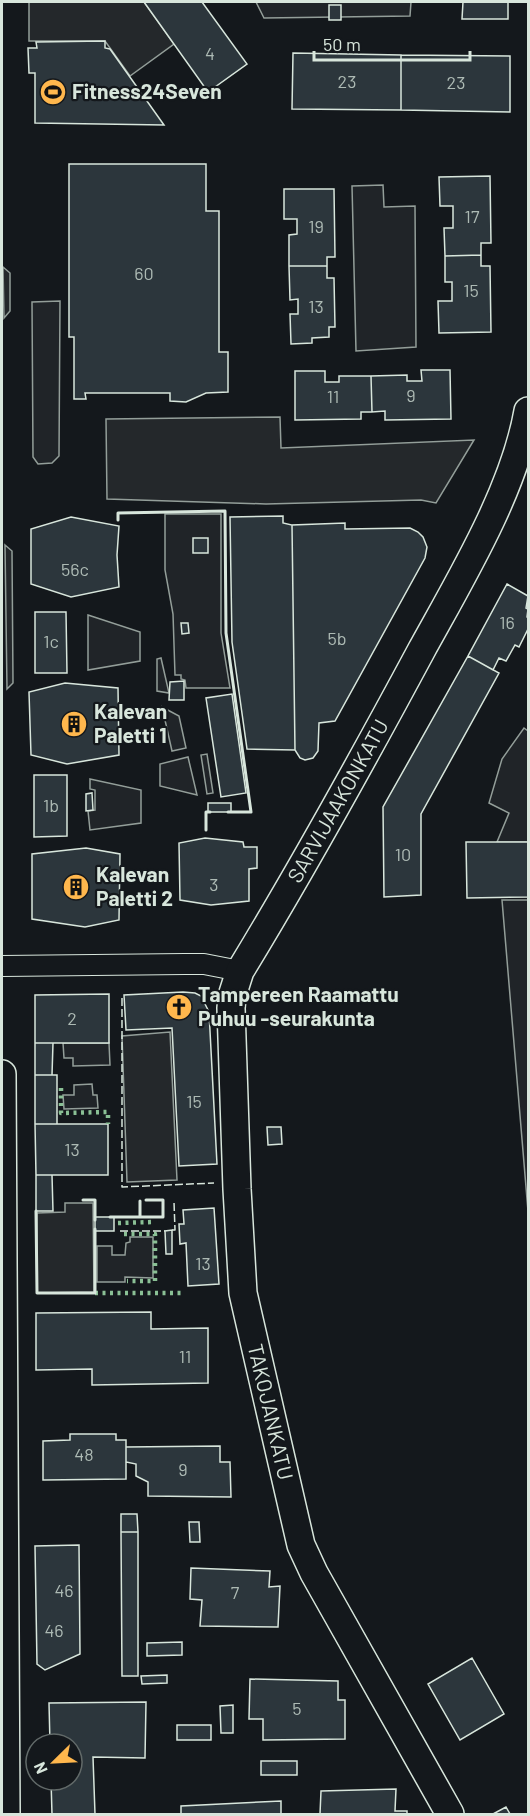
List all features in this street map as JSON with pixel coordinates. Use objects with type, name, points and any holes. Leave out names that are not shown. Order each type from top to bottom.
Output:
[{"type":"street","name":"SARVIJAAKONKATU","points":[[240,971],[333,814],[474,555],[503,491],[525,431],[528,411]]},
{"type":"street","points":[[2,966],[195,964],[240,971]]},
{"type":"street","name":"TAKOJANKATU","points":[[240,971],[232,996],[230,1028],[241,1271],[249,1320],[296,1526],[301,1545],[314,1573],[450,1815]]},
{"type":"street","points":[[2,1074],[6,1815]]},
{"type":"shaded area","points":[[29,2],[144,2],[174,44],[130,76],[105,41],[29,41]]},
{"type":"shaded area","points":[[256,2],[411,2],[410,16],[264,18]]},
{"type":"shaded area","points":[[383,185],[384,207],[415,206],[416,347],[356,351],[352,186]]},
{"type":"shaded area","points":[[3,267],[10,273],[10,311],[4,318]]},
{"type":"shaded area","points":[[60,301],[59,456],[52,463],[38,464],[33,457],[32,302]]},
{"type":"shaded area","points":[[280,417],[281,448],[474,440],[436,503],[421,500],[266,504],[107,499],[106,419]]},
{"type":"shaded area","points":[[165,514],[221,514],[221,633],[230,688],[186,688],[185,680],[181,679],[181,675],[175,675],[173,614],[165,570]]},
{"type":"shaded area","points":[[5,545],[12,551],[13,683],[7,689]]},
{"type":"shaded area","points":[[88,615],[140,632],[140,661],[88,670]]},
{"type":"shaded area","points":[[161,658],[169,693],[157,691],[157,659]]},
{"type":"shaded area","points":[[162,707],[179,716],[186,748],[172,751]]},
{"type":"shaded area","points":[[524,728],[528,731],[528,842],[497,842],[509,813],[489,803],[502,759]]},
{"type":"shaded area","points":[[207,754],[213,793],[207,794],[201,755]]},
{"type":"shaded area","points":[[188,757],[197,795],[160,786],[160,764]]},
{"type":"shaded area","points":[[90,779],[141,790],[141,823],[90,830],[88,811],[95,810],[95,790],[90,789]]},
{"type":"shaded area","points":[[502,900],[528,900],[528,1211]]},
{"type":"shaded area","points":[[170,1032],[177,1180],[127,1182],[122,1036]]},
{"type":"shaded area","points":[[63,1043],[109,1043],[110,1065],[73,1066],[73,1058],[64,1058]]},
{"type":"shaded area","points":[[92,1084],[93,1095],[97,1095],[98,1108],[64,1109],[63,1095],[74,1095],[74,1085]]},
{"type":"shaded area","points":[[65,1203],[93,1203],[94,1292],[37,1293],[37,1213],[65,1212]]},
{"type":"shaded area","points":[[130,1237],[153,1237],[153,1278],[125,1277],[125,1282],[97,1282],[97,1246],[112,1246],[112,1255],[125,1255],[126,1243],[130,1242]]},
{"type":"building","points":[[144,2],[202,2],[247,64],[208,92]]},
{"type":"building","points":[[463,2],[508,2],[508,19],[462,19]]},
{"type":"building","points":[[329,5],[341,5],[341,20],[329,20]]},
{"type":"building","points":[[105,41],[105,48],[110,49],[164,125],[35,123],[35,73],[29,73],[28,48],[37,48],[36,42]]},
{"type":"building","points":[[293,53],[401,55],[401,110],[292,109]]},
{"type":"building","points":[[401,55],[510,56],[510,112],[401,110]]},
{"type":"building","points":[[69,164],[206,164],[206,211],[219,211],[219,352],[228,352],[228,392],[206,393],[186,402],[170,401],[170,393],[85,393],[86,399],[74,399],[74,337],[69,337]]},
{"type":"building","points":[[490,176],[491,243],[481,243],[481,255],[445,256],[444,228],[453,228],[453,206],[440,206],[439,177]]},
{"type":"building","points":[[284,189],[334,189],[335,257],[327,257],[327,266],[289,266],[289,235],[297,234],[297,219],[284,219]]},
{"type":"building","points":[[481,255],[481,266],[490,266],[491,332],[439,333],[438,301],[452,301],[452,282],[445,282],[445,256]]},
{"type":"building","points":[[289,266],[327,266],[327,278],[334,278],[335,327],[329,327],[329,337],[312,338],[312,343],[291,344],[290,314],[298,314],[298,299],[290,300]]},
{"type":"building","points":[[421,370],[450,370],[451,419],[385,420],[385,411],[372,412],[371,376],[407,375],[407,381],[422,381]]},
{"type":"building","points":[[295,371],[325,371],[325,382],[339,382],[339,376],[371,376],[372,412],[361,412],[361,419],[295,420]]},
{"type":"building","points":[[283,516],[283,523],[292,525],[295,750],[247,749],[232,642],[230,517]]},
{"type":"building","points":[[71,517],[119,526],[117,555],[119,587],[71,597],[31,584],[31,529]]},
{"type":"building","points":[[345,523],[345,529],[410,528],[423,537],[427,547],[425,558],[335,721],[319,723],[318,751],[313,758],[305,760],[300,758],[295,750],[292,525]]},
{"type":"building","points":[[193,538],[208,538],[208,553],[193,553]]},
{"type":"building","points":[[507,584],[528,596],[526,608],[528,609],[528,629],[519,647],[515,645],[506,661],[499,658],[493,670],[468,656]]},
{"type":"building","points":[[35,612],[66,612],[67,673],[35,673]]},
{"type":"building","points":[[181,623],[188,623],[189,633],[182,634]]},
{"type":"building","points":[[468,656],[499,673],[421,814],[421,895],[384,897],[383,807]]},
{"type":"building","points":[[184,681],[184,700],[169,700],[170,682]]},
{"type":"building","name":"Kalevan Paletti 1","points":[[65,683],[118,688],[119,755],[67,764],[31,755],[29,692]]},
{"type":"building","points":[[232,694],[246,793],[221,797],[206,698]]},
{"type":"building","points":[[34,775],[67,775],[67,836],[34,837]]},
{"type":"building","points":[[92,793],[93,810],[86,811],[86,794]]},
{"type":"building","points":[[208,803],[231,803],[231,812],[208,812]]},
{"type":"building","points":[[205,838],[243,842],[244,847],[257,847],[257,868],[249,869],[249,901],[211,905],[180,900],[179,843]]},
{"type":"building","points":[[466,842],[528,842],[528,897],[467,898]]},
{"type":"building","name":"Kalevan Paletti 2","points":[[86,848],[120,854],[119,920],[85,927],[32,919],[32,854]]},
{"type":"building","points":[[183,992],[201,996],[209,1012],[217,1164],[179,1166],[172,1028],[126,1030],[124,995]]},
{"type":"building","points":[[109,994],[109,1043],[35,1043],[35,995]]},
{"type":"building","points":[[35,1043],[53,1043],[52,1075],[35,1075]]},
{"type":"building","points":[[35,1075],[57,1075],[57,1124],[35,1124]]},
{"type":"building","points":[[35,1124],[108,1124],[108,1175],[36,1175]]},
{"type":"building","points":[[267,1127],[281,1127],[282,1144],[268,1145]]},
{"type":"building","points":[[36,1175],[52,1175],[53,1211],[36,1211]]},
{"type":"building","points":[[214,1208],[219,1284],[188,1286],[186,1243],[180,1244],[179,1224],[184,1224],[183,1210]]},
{"type":"building","points":[[95,1217],[114,1217],[114,1231],[95,1231]]},
{"type":"building","points":[[172,1230],[172,1254],[166,1254],[165,1231]]},
{"type":"building","points":[[151,1312],[151,1329],[208,1328],[208,1383],[92,1385],[92,1369],[36,1370],[36,1313]]},
{"type":"building","points":[[70,1434],[116,1434],[116,1440],[126,1440],[126,1479],[43,1480],[43,1441],[70,1440]]},
{"type":"building","points":[[220,1446],[220,1462],[230,1462],[231,1497],[148,1496],[148,1482],[136,1476],[136,1464],[126,1462],[126,1447]]},
{"type":"building","points":[[121,1514],[137,1514],[138,1532],[121,1532]]},
{"type":"building","points":[[189,1522],[199,1522],[200,1542],[190,1542]]},
{"type":"building","points":[[121,1532],[138,1532],[138,1676],[122,1676]]},
{"type":"building","points":[[79,1545],[80,1654],[45,1670],[37,1664],[35,1546]]},
{"type":"building","points":[[191,1568],[270,1571],[269,1587],[280,1586],[278,1627],[200,1626],[202,1600],[190,1599]]},
{"type":"building","points":[[182,1642],[182,1655],[147,1656],[147,1643]]},
{"type":"building","points":[[472,1658],[504,1714],[460,1740],[428,1684]]},
{"type":"building","points":[[167,1675],[167,1683],[142,1684],[141,1676]]},
{"type":"building","points":[[250,1679],[338,1681],[338,1700],[345,1700],[345,1739],[263,1740],[263,1719],[249,1719]]},
{"type":"building","points":[[146,1702],[145,1758],[93,1757],[95,1814],[52,1814],[51,1792],[84,1792],[84,1732],[50,1732],[49,1703]]},
{"type":"building","points":[[233,1705],[233,1733],[221,1733],[220,1706]]},
{"type":"building","points":[[177,1725],[211,1725],[211,1740],[177,1740]]},
{"type":"building","points":[[261,1761],[297,1761],[297,1775],[261,1775]]},
{"type":"building","points":[[396,1789],[395,1811],[407,1811],[407,1814],[320,1814],[321,1791]]},
{"type":"building","points":[[281,1801],[281,1814],[181,1814],[181,1806]]},
{"type":"building","points":[[506,1807],[510,1814],[493,1814]]},
{"type":"hedge","points":[[61,1088],[61,1113],[108,1112],[108,1124]]},
{"type":"hedge","points":[[118,1223],[154,1222]]},
{"type":"hedge","points":[[124,1234],[155,1234],[155,1281],[127,1281]]},
{"type":"hedge","points":[[95,1293],[183,1293]]},
{"type":"fence","points":[[122,998],[122,1187],[214,1183]]},
{"type":"fence","points":[[172,1230],[175,1230],[174,1202]]},
{"type":"fence","points":[[120,1231],[165,1231]]},
{"type":"wall","points":[[118,520],[118,513],[225,511],[226,633],[251,812],[228,812]]},
{"type":"wall","points":[[206,830],[206,812],[210,812]]},
{"type":"wall","points":[[83,1200],[95,1200],[95,1220]]},
{"type":"wall","points":[[110,1217],[163,1217],[163,1200],[146,1200]]},
{"type":"wall","points":[[140,1201],[140,1217]]},
{"type":"wall","points":[[36,1211],[37,1293],[95,1293],[95,1229]]},
{"type":"place","name":"Fitness24Seven","points":[[53,92]]},
{"type":"place","name":"Kalevan Paletti 1","points":[[74,724]]},
{"type":"place","name":"Kalevan Paletti 2","points":[[76,887]]},
{"type":"place","name":"Tampereen Raamattu Puhuu -seurakunta","points":[[179,1007]]}]
